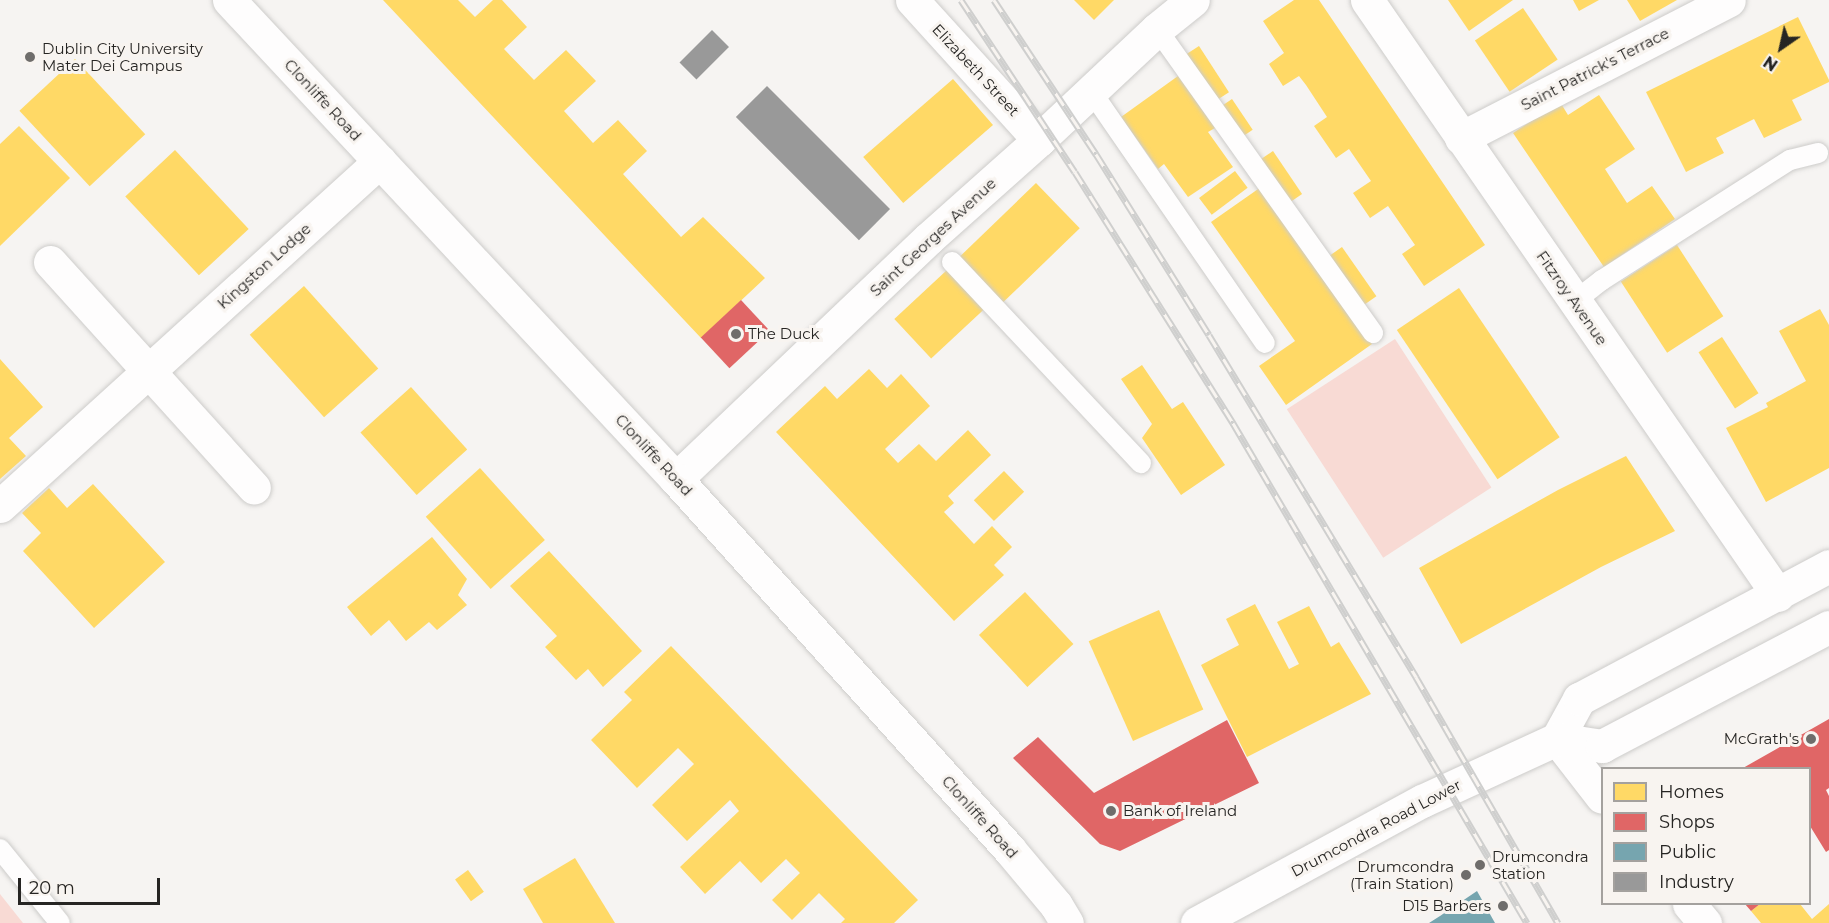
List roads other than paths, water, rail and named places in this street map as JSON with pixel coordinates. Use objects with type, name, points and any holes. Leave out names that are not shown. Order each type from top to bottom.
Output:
[{"type":"street","name":"Clonliffe Road","points":[[229,0],[676,478],[1010,849],[1056,905],[1066,923]]},
{"type":"street","name":"Elizabeth Street","points":[[912,0],[1039,140]]},
{"type":"street","name":"Saint Georges Avenue","points":[[676,478],[929,238],[1039,140],[1156,29],[1193,0]]},
{"type":"street","name":"Fitzroy Avenue","points":[[1367,0],[1778,595]]},
{"type":"street","name":"Saint Patrick's Terrace","points":[[1461,138],[1730,0]]},
{"type":"street","name":"Kingston Lodge","points":[[0,506],[380,160]]},
{"type":"street","points":[[50,262],[254,488]]},
{"type":"street","points":[[1557,739],[1579,699],[1829,566]]},
{"type":"street","points":[[1557,739],[1602,746],[1829,627]]},
{"type":"street","points":[[1557,739],[1601,796]]},
{"type":"street","name":"Drumcondra Road Lower","points":[[1197,923],[1422,801],[1557,739]]},
{"type":"street","points":[[1691,905],[1705,923]]},
{"type":"lane","points":[[1156,29],[1373,333]]},
{"type":"lane","points":[[1091,91],[1265,343]]},
{"type":"lane","points":[[1575,301],[1602,280],[1790,160],[1818,153]]},
{"type":"lane","points":[[952,262],[1141,463]]},
{"type":"lane","points":[[0,849],[60,923]]},
{"type":"railway","points":[[961,0],[1075,172],[1233,423],[1527,923]]},
{"type":"railway","points":[[994,0],[1096,154],[1209,335],[1416,677],[1558,923]]},
{"type":"place","name":"Dublin City University Mater Dei Campus","points":[[30,57]]},
{"type":"place","name":"The Duck","points":[[736,334]]},
{"type":"place","name":"McGrath's","points":[[1811,739]]},
{"type":"place","name":"Bank of Ireland","points":[[1111,811]]},
{"type":"place","name":"Drumcondra Station","points":[[1480,865]]},
{"type":"place","name":"Drumcondra (Train Station)","points":[[1466,875]]},
{"type":"place","name":"D15 Barbers","points":[[1503,906]]}]
